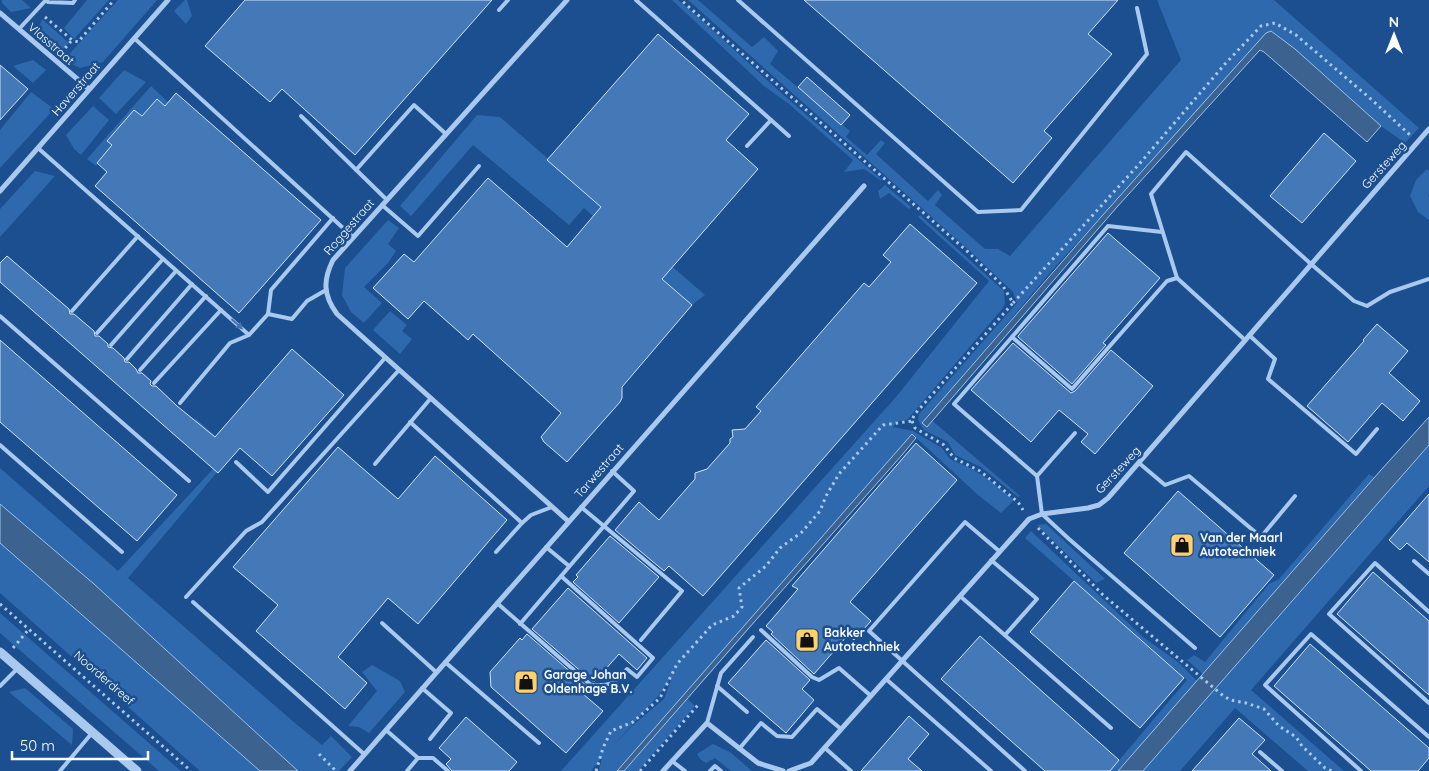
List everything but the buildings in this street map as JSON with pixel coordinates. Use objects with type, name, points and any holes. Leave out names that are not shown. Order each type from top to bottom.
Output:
[{"type":"street","name":"Haverstraat","points":[[0,191],[168,0]]},
{"type":"street","name":"Roggestraat","points":[[326,290],[328,269],[333,260],[567,0]]},
{"type":"street","name":"Vlasstraat","points":[[0,13],[89,89]]},
{"type":"street","name":"Gersteweg","points":[[789,771],[811,763],[1028,519],[1042,514],[1099,505],[1108,498],[1429,130]]},
{"type":"street","name":"Tarwestraat","points":[[350,771],[864,186]]},
{"type":"street","points":[[326,290],[332,307],[337,314],[568,521]]},
{"type":"street","points":[[3,654],[138,771]]},
{"type":"street","points":[[663,771],[707,723],[758,764],[783,771]]},
{"type":"lane","points":[[19,29],[46,0],[48,2],[73,3],[75,0]]},
{"type":"lane","points":[[499,10],[508,0]]},
{"type":"lane","points":[[636,0],[789,136]]},
{"type":"lane","points":[[738,0],[978,212],[1020,210],[1147,54],[1137,8]]},
{"type":"lane","points":[[134,38],[353,237]]},
{"type":"lane","points":[[356,170],[414,105],[446,134]]},
{"type":"lane","points":[[301,116],[387,200]]},
{"type":"lane","points":[[748,146],[771,120]]},
{"type":"lane","points":[[38,148],[249,335]]},
{"type":"lane","points":[[1245,340],[1176,278],[1151,194],[1186,152],[1354,301],[1366,306],[1390,292],[1429,279]]},
{"type":"lane","points":[[382,205],[418,236],[479,166]]},
{"type":"lane","points":[[180,404],[230,343],[249,335],[268,314],[271,290],[333,218]]},
{"type":"lane","points":[[1162,232],[1108,226],[954,404],[1037,476],[1042,514],[1069,540],[1195,648]]},
{"type":"lane","points":[[72,311],[138,236]]},
{"type":"lane","points":[[97,333],[163,259]]},
{"type":"lane","points":[[111,345],[176,270]]},
{"type":"lane","points":[[1012,337],[1072,389],[1167,281],[1176,278]]},
{"type":"lane","points":[[127,359],[192,284]]},
{"type":"lane","points":[[268,314],[292,318],[307,301],[326,290]]},
{"type":"lane","points":[[140,370],[206,296]]},
{"type":"lane","points":[[154,383],[221,310]]},
{"type":"lane","points":[[0,316],[189,481]]},
{"type":"lane","points":[[1249,335],[1275,359],[1268,379],[1356,454],[1377,429]]},
{"type":"lane","points":[[236,462],[268,492],[386,358]]},
{"type":"lane","points":[[186,597],[246,531],[262,522],[398,370]]},
{"type":"lane","points":[[375,464],[431,398]]},
{"type":"lane","points":[[410,422],[522,523]]},
{"type":"lane","points":[[1037,476],[1075,433]]},
{"type":"lane","points":[[0,445],[122,552]]},
{"type":"lane","points":[[1139,463],[1165,485],[1189,476],[1260,537],[1295,496]]},
{"type":"lane","points":[[520,624],[634,491],[612,472]]},
{"type":"lane","points":[[496,552],[530,515],[552,507]]},
{"type":"lane","points":[[581,507],[682,591],[641,640]]},
{"type":"lane","points":[[999,551],[965,522],[869,632],[1025,771]]},
{"type":"lane","points":[[546,547],[569,566]]},
{"type":"lane","points":[[992,560],[1037,599],[1005,635]]},
{"type":"lane","points":[[1414,561],[1429,574]]},
{"type":"lane","points":[[1429,612],[1375,563],[1329,614],[1429,703]]},
{"type":"lane","points":[[497,603],[591,685],[604,686],[615,682],[627,669],[636,677],[654,658],[561,576]]},
{"type":"lane","points":[[960,595],[1111,728]]},
{"type":"lane","points":[[193,602],[364,754]]},
{"type":"lane","points":[[382,623],[436,672]]},
{"type":"lane","points":[[760,630],[812,677],[819,680],[839,668],[871,696]]},
{"type":"lane","points":[[1361,771],[1265,685],[1311,634],[1429,737]]},
{"type":"lane","points":[[707,723],[721,673],[752,637]]},
{"type":"lane","points":[[445,662],[538,744]]},
{"type":"lane","points":[[0,686],[18,668]]},
{"type":"lane","points":[[886,679],[991,771]]},
{"type":"lane","points":[[717,686],[747,712]]},
{"type":"lane","points":[[422,688],[451,712],[430,739]]},
{"type":"lane","points":[[739,749],[761,723],[777,736],[792,737],[817,709],[841,730]]},
{"type":"lane","points":[[386,730],[418,758],[433,758],[448,771]]},
{"type":"lane","points":[[60,771],[93,732]]},
{"type":"lane","points":[[825,748],[851,771]]},
{"type":"lane","points":[[1260,752],[1282,771]]},
{"type":"lane","points":[[407,771],[418,758]]},
{"type":"lane","points":[[672,761],[685,771]]},
{"type":"lane","points":[[710,771],[715,766],[721,771]]},
{"type":"path","points":[[37,10],[72,40],[78,42],[114,0]]},
{"type":"path","points":[[681,0],[968,252],[1003,286],[1013,303]]},
{"type":"path","points":[[1332,771],[1325,768],[1302,746],[1296,737],[1279,726],[1264,710],[1230,700],[1221,694],[1103,595],[1028,519],[1018,502],[980,471],[954,458],[944,445],[915,428],[912,421],[914,415],[1141,162],[1225,64],[1261,26],[1274,22],[1296,35],[1418,142]]},
{"type":"path","points":[[59,56],[72,40]]},
{"type":"path","points":[[596,771],[603,748],[611,731],[633,722],[660,698],[677,664],[712,625],[734,616],[742,608],[739,588],[766,566],[780,548],[802,532],[820,511],[826,496],[839,474],[883,425],[912,421]]},
{"type":"path","name":"Noorderdreef","points":[[0,604],[191,771]]},
{"type":"path","points":[[3,654],[29,629]]},
{"type":"path","points":[[319,754],[336,771]]},
{"type":"shaded area","points":[[2,0],[22,0],[31,8],[11,12],[2,3]]},
{"type":"shaded area","points":[[87,0],[109,0],[74,39],[64,28]]},
{"type":"shaded area","points":[[118,0],[157,0],[103,62],[80,68],[64,60]]},
{"type":"shaded area","points":[[187,0],[192,16],[186,24],[174,11]]},
{"type":"shaded area","points":[[672,0],[678,0],[695,14],[780,92],[882,180],[864,169],[844,172],[853,160],[789,104],[764,86]]},
{"type":"shaded area","points":[[688,0],[698,0],[752,47],[764,37],[778,51],[770,64],[850,131],[846,137],[867,155],[881,140],[885,143],[876,154],[928,201],[938,190],[942,195],[935,205],[985,249],[998,249],[1010,256],[1181,60],[1157,0],[1274,0],[1419,128],[1405,143],[1381,126],[1295,49],[1271,31],[1055,267],[928,417],[1020,496],[1018,497],[981,467],[955,455],[948,442],[924,430],[918,420],[919,414],[1017,303],[1013,292],[971,252]]},
{"type":"shaded area","points":[[42,19],[69,43],[58,54],[37,35]]},
{"type":"shaded area","points":[[1271,31],[1295,49],[1381,126],[1367,142],[1260,50],[1117,207],[927,427],[922,423],[1101,217],[1266,33]]},
{"type":"shaded area","points":[[33,60],[46,70],[33,83],[13,66]]},
{"type":"shaded area","points":[[124,70],[146,82],[116,114],[99,98]]},
{"type":"shaded area","points":[[151,86],[168,102],[165,106],[157,99],[142,116],[134,110],[107,141],[112,145],[96,166],[87,159]]},
{"type":"shaded area","points":[[31,92],[54,109],[0,168],[0,130]]},
{"type":"shaded area","points":[[93,106],[109,120],[81,155],[74,149],[66,135]]},
{"type":"shaded area","points":[[477,115],[500,117],[705,295],[692,305],[584,208],[569,225],[473,145],[411,216],[400,206]]},
{"type":"shaded area","points":[[1427,169],[1429,171],[1429,220],[1418,212],[1410,196],[1416,180]]},
{"type":"shaded area","points":[[35,171],[55,176],[0,237],[0,209]]},
{"type":"shaded area","points":[[885,185],[911,207],[909,209],[889,193],[880,199],[878,191]]},
{"type":"shaded area","points":[[920,215],[1004,291],[1005,303],[1003,308],[907,420],[897,421],[893,427],[913,431],[942,448],[950,459],[972,469],[991,481],[1014,500],[1001,513],[978,495],[912,434],[757,611],[761,615],[688,699],[695,706],[638,771],[599,771],[602,757],[591,771],[561,771],[896,397],[989,281],[918,217]],"holes":[[[672,677],[664,699],[632,726],[614,745],[658,696]]]},
{"type":"shaded area","points":[[388,220],[399,228],[388,244],[396,251],[388,263],[364,287],[382,303],[364,323],[351,312],[342,295],[345,268]]},
{"type":"shaded area","points":[[390,311],[407,325],[402,331],[412,339],[400,354],[373,330]]},
{"type":"shaded area","points":[[1429,417],[1429,445],[1143,771],[1118,771],[1381,470]]},
{"type":"shaded area","points":[[195,418],[234,452],[128,578],[322,745],[331,736],[352,757],[339,771],[298,771],[94,584],[0,504],[0,468],[118,571],[228,453],[197,424]]},
{"type":"shaded area","points":[[912,434],[916,438],[902,455],[624,771],[617,771]]},
{"type":"shaded area","points":[[1429,445],[1429,486],[1251,690],[1344,771],[1308,771],[1235,708],[1180,771],[1143,771]]},
{"type":"shaded area","points":[[1369,474],[1375,478],[1203,674],[1187,660],[1194,655],[1205,662],[1269,584],[1279,579]]},
{"type":"shaded area","points":[[0,504],[94,584],[298,771],[260,771],[0,543]]},
{"type":"shaded area","points":[[1046,524],[1105,579],[1096,583],[1037,525]]},
{"type":"shaded area","points":[[1031,531],[1143,637],[1178,662],[1197,681],[1118,771],[1110,771],[1187,680],[1025,538]]},
{"type":"shaded area","points":[[0,543],[260,771],[200,771],[0,593]]},
{"type":"shaded area","points":[[0,613],[181,771],[159,771],[0,633]]},
{"type":"shaded area","points":[[372,665],[400,681],[405,692],[369,733],[359,727],[348,726],[377,691],[362,672]]},
{"type":"shaded area","points":[[25,688],[73,729],[72,745],[9,692]]},
{"type":"shaded area","points":[[713,744],[730,752],[752,771],[731,771],[715,758],[706,763],[700,759],[697,754]]},
{"type":"place","name":"Van der Maarl Autotechniek","points":[[1182,545]]},
{"type":"place","name":"Bakker Autotechniek","points":[[807,640]]},
{"type":"place","name":"Garage Johan Oldenhage B.V.","points":[[526,682]]}]
